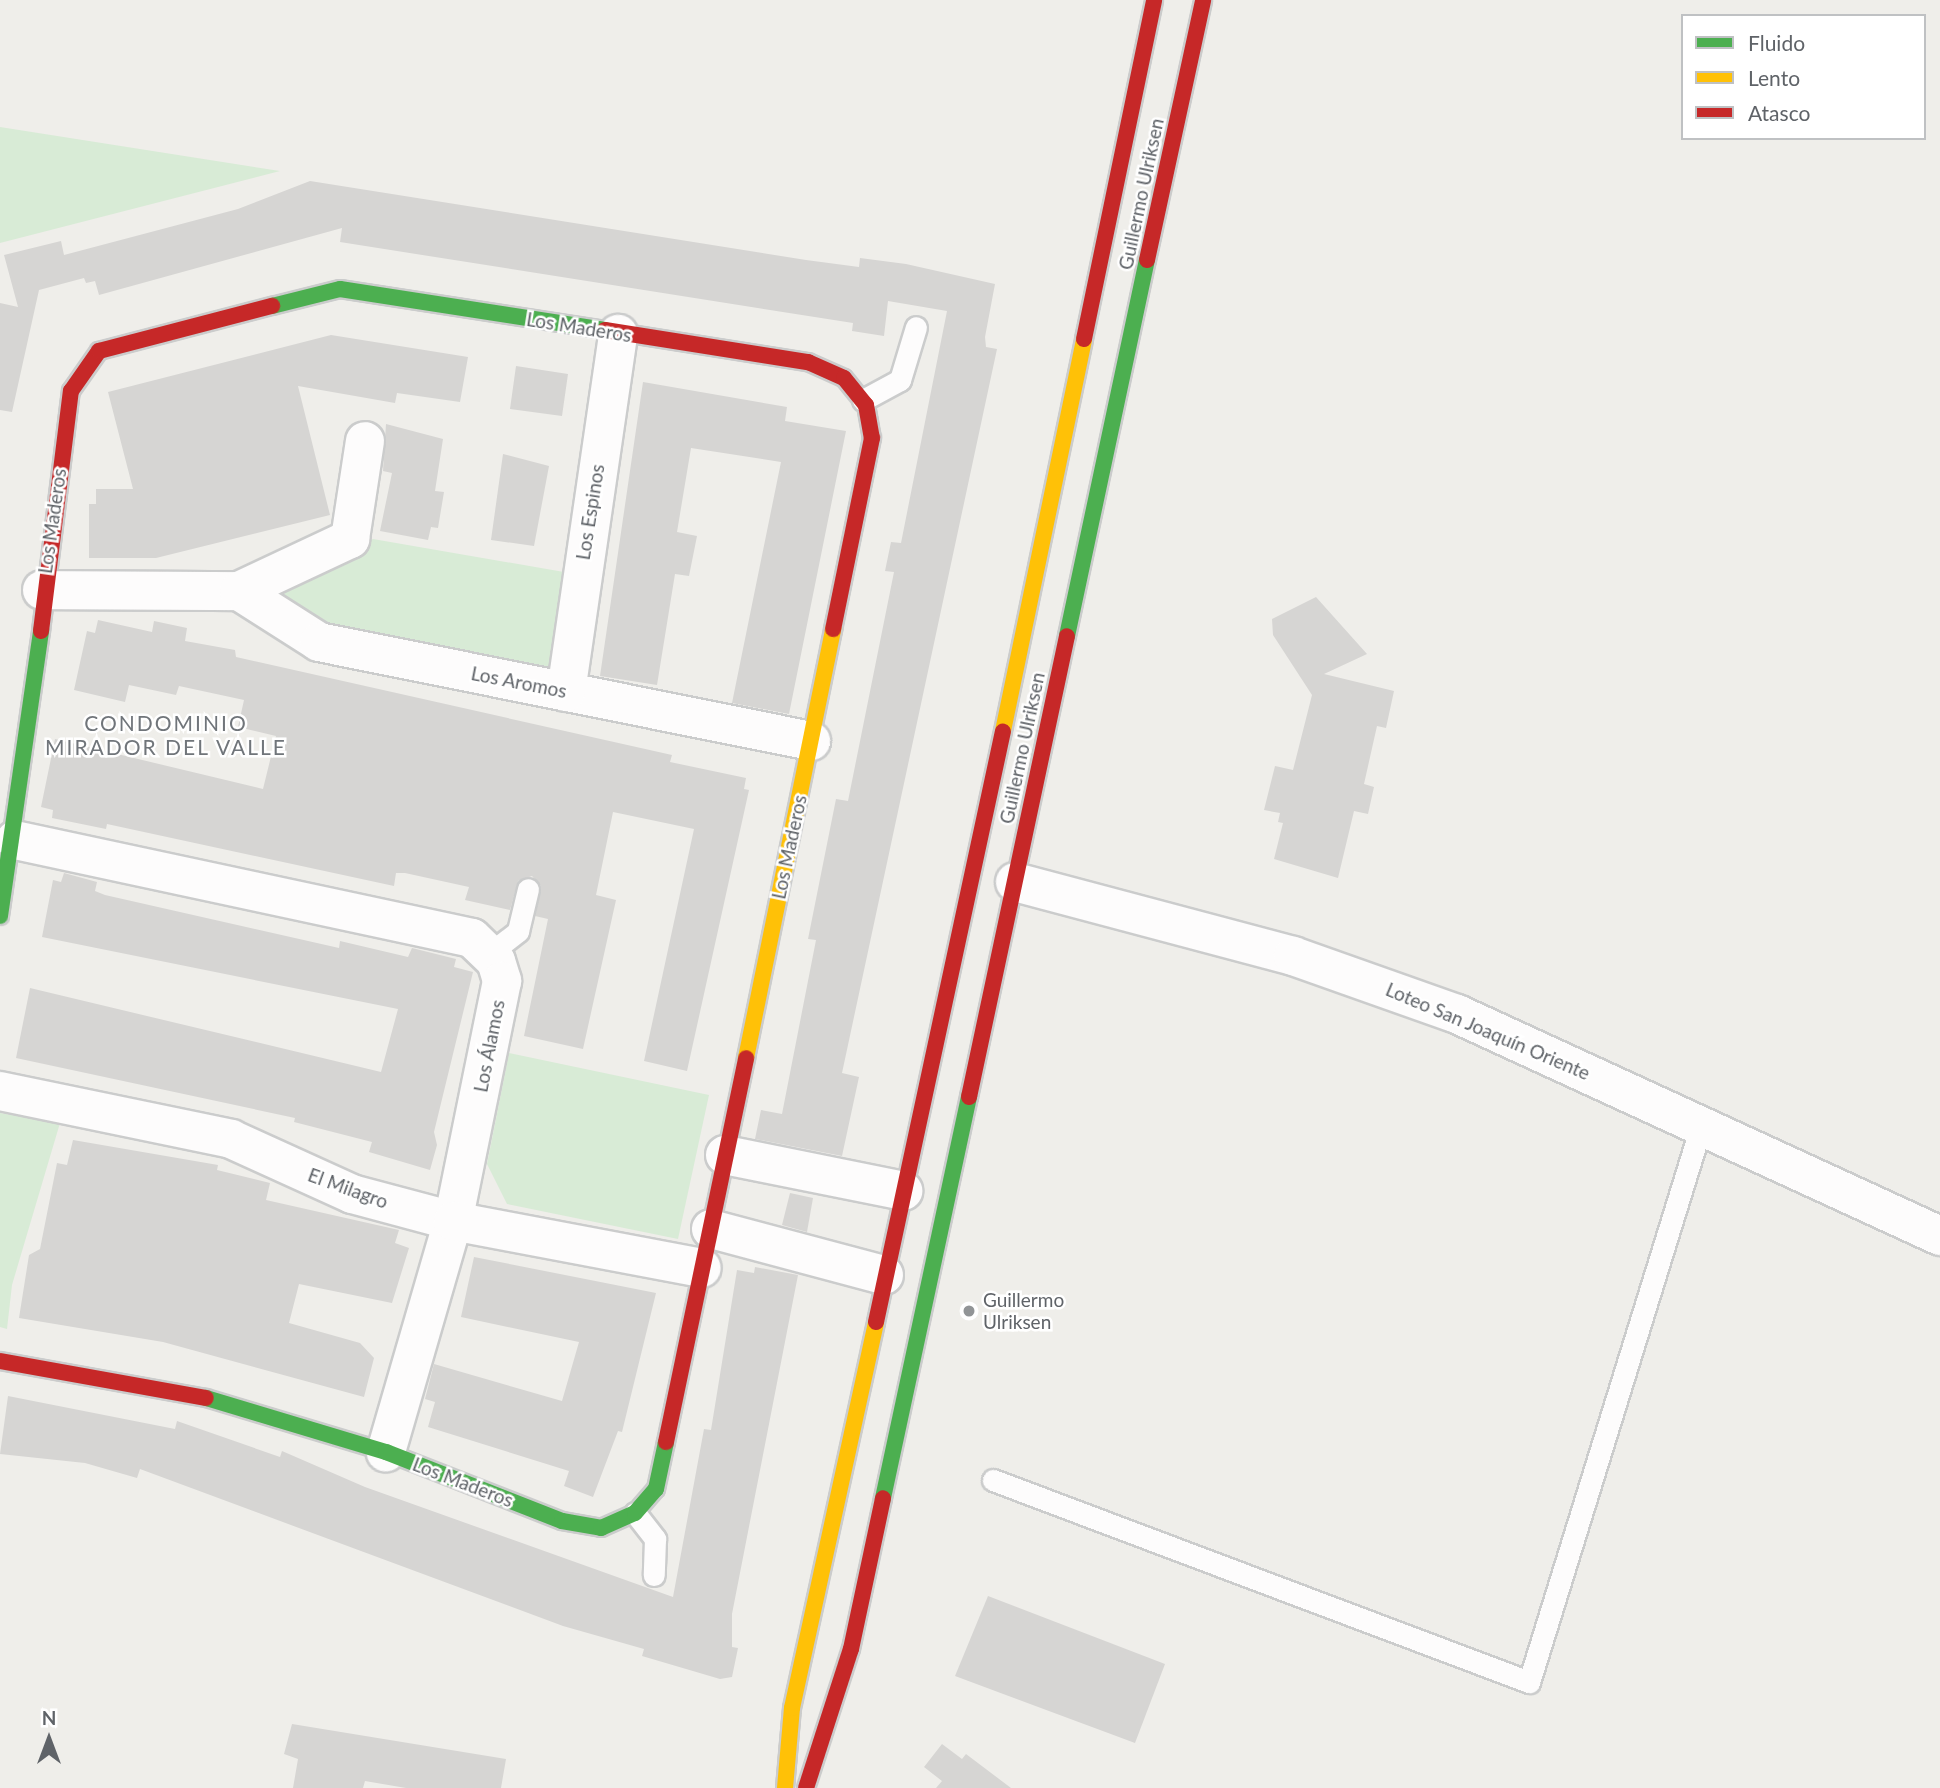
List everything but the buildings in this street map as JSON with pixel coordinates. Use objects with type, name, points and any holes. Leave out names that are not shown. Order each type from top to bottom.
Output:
[{"type":"main road","name":"Guillermo Ulriksen","points":[[785,1788],[792,1708],[1154,0]]},
{"type":"main road","name":"Guillermo Ulriksen","points":[[806,1788],[851,1648],[1203,0]]},
{"type":"main road","name":"Los Maderos","points":[[0,916],[15,840],[42,590],[71,391],[99,351],[340,289],[808,362],[844,378],[863,400],[872,438],[811,741],[656,1489],[635,1513],[601,1528],[562,1521],[386,1452],[185,1392],[0,1361]]},
{"type":"street","name":"Los Espinos","points":[[566,692],[618,334]]},
{"type":"street","points":[[42,590],[239,591],[350,539],[365,440]]},
{"type":"street","name":"Los Aromos","points":[[239,591],[319,642],[811,741]]},
{"type":"street","points":[[15,840],[472,938],[489,954]]},
{"type":"street","name":"Loteo San Joaquín Oriente","points":[[1015,882],[1378,984],[1702,1123],[1940,1236]]},
{"type":"street","name":"Los Álamos","points":[[386,1452],[453,1221],[502,981],[489,954]]},
{"type":"street","name":"El Milagro","points":[[0,1091],[231,1139],[352,1194],[453,1221],[702,1268]]},
{"type":"street","points":[[725,1155],[903,1191]]},
{"type":"street","points":[[711,1229],[884,1275]]},
{"type":"lane","points":[[863,400],[900,380],[916,327]]},
{"type":"lane","points":[[489,954],[518,931],[528,890]]},
{"type":"lane","points":[[993,1480],[1529,1682],[1702,1123]]},
{"type":"lane","points":[[635,1513],[655,1539],[654,1575]]},
{"type":"green space","points":[[0,127],[280,171],[0,243]]},
{"type":"green space","points":[[373,539],[564,572],[549,678],[320,630],[265,588]]},
{"type":"green space","points":[[509,1053],[709,1095],[678,1239],[507,1204],[487,1164]]},
{"type":"green space","points":[[0,1113],[60,1123],[12,1285],[7,1329],[0,1327]]},
{"type":"traffic: fast","points":[[1067,636],[1147,260]]},
{"type":"traffic: fast","points":[[272,306],[340,289],[605,330]]},
{"type":"traffic: fast","points":[[0,916],[41,631]]},
{"type":"traffic: fast","points":[[883,1498],[969,1097]]},
{"type":"traffic: fast","points":[[206,1398],[386,1452],[562,1521],[601,1528],[635,1513],[656,1489],[666,1442]]},
{"type":"traffic: slow","points":[[1003,731],[1084,339]]},
{"type":"traffic: slow","points":[[746,1058],[833,629]]},
{"type":"traffic: slow","points":[[785,1788],[792,1708],[876,1322]]},
{"type":"traffic: jam","points":[[1084,339],[1154,0]]},
{"type":"traffic: jam","points":[[1147,260],[1203,0]]},
{"type":"traffic: jam","points":[[41,631],[71,391],[99,351],[272,306]]},
{"type":"traffic: jam","points":[[605,330],[808,362],[844,378],[866,405],[872,438],[833,629]]},
{"type":"traffic: jam","points":[[969,1097],[1067,636]]},
{"type":"traffic: jam","points":[[876,1322],[1003,731]]},
{"type":"traffic: jam","points":[[666,1442],[746,1058]]},
{"type":"traffic: jam","points":[[0,1361],[206,1398]]},
{"type":"traffic: jam","points":[[806,1788],[851,1649],[883,1498]]},
{"type":"place","name":"Guillermo Ulriksen","points":[[969,1311]]},
{"type":"district","name":"CONDOMINIO MIRADOR DEL VALLE","points":[[166,735]]}]
